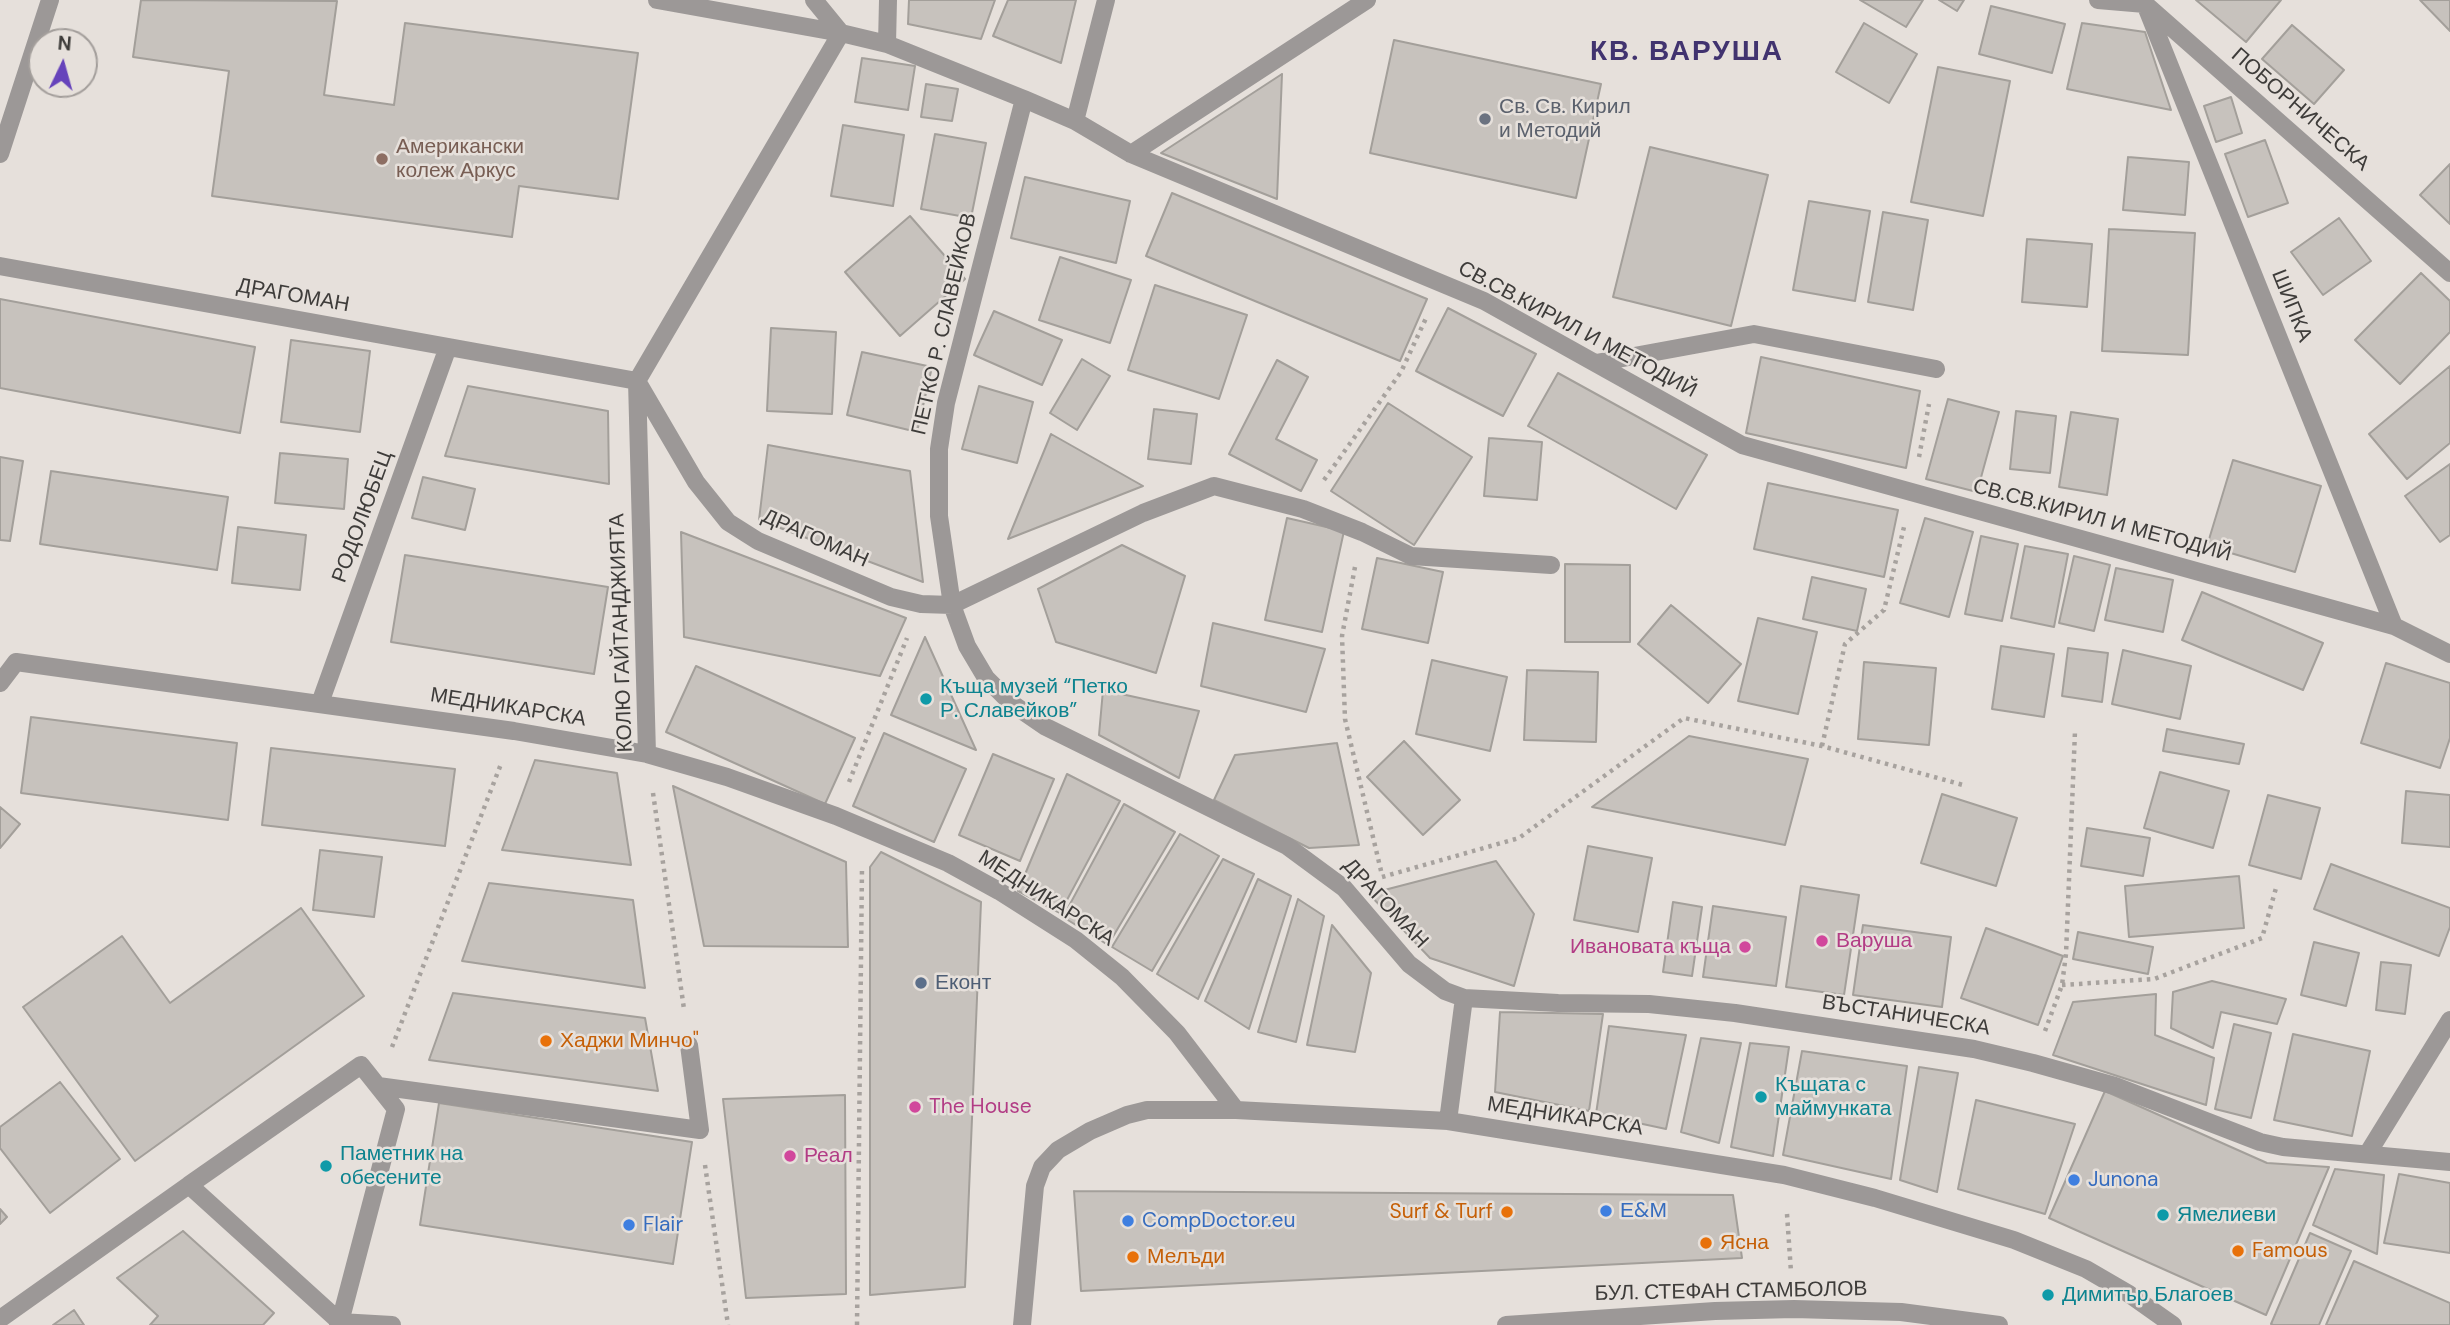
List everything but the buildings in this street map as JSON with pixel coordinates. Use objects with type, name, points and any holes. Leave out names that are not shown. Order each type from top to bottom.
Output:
[{"type":"street","points":[[0,154],[50,0]]},
{"type":"street","name":"СВ.СВ.КИРИЛ И МЕТОДИЙ","points":[[657,0],[841,33],[887,44],[1024,99],[1075,121],[1131,154],[1484,301],[1742,445],[2394,626],[2450,654]]},
{"type":"street","points":[[637,381],[841,33],[814,0]]},
{"type":"street","points":[[887,44],[888,0]]},
{"type":"street","points":[[1075,121],[1106,0]]},
{"type":"street","points":[[1131,154],[1367,0]]},
{"type":"street","points":[[2107,0],[2145,4]]},
{"type":"street","name":"ПОБОРНИЧЕСКА","points":[[2145,4],[2450,273]]},
{"type":"street","name":"ШИПКА","points":[[2145,4],[2394,626]]},
{"type":"street","name":"ПЕТКО Р. СЛАВЕЙКОВ","points":[[952,605],[939,516],[939,449],[946,403],[1024,99]]},
{"type":"street","name":"ДРАГОМАН","points":[[0,266],[637,381],[696,482],[728,522],[758,541],[891,597],[921,604],[952,605],[967,646],[986,678],[1011,704],[1046,727],[1287,846],[1344,888],[1409,964],[1445,991],[1464,998]]},
{"type":"street","points":[[1596,363],[1754,334],[1936,369]]},
{"type":"street","name":"РОДОЛЮБЕЦ","points":[[320,703],[448,347]]},
{"type":"street","name":"КОЛЮ ГАЙТАНДЖИЯТА","points":[[637,381],[647,754]]},
{"type":"street","points":[[952,605],[1143,513],[1214,486],[1303,509],[1362,532],[1411,556],[1551,565]]},
{"type":"street","name":"МЕДНИКАРСКА","points":[[0,683],[16,662],[514,731],[647,754],[727,777],[836,816],[948,863],[999,891],[1076,940],[1122,977],[1177,1033],[1236,1110],[1448,1121],[1784,1175],[1902,1206],[2014,1240],[2086,1269],[2129,1294],[2173,1325]]},
{"type":"street","points":[[1448,1121],[1464,998]]},
{"type":"street","name":"ВЪСТАНИЧЕСКА","points":[[1464,998],[1649,1004],[1895,1035],[2034,1063],[2115,1086],[2260,1142],[2283,1147],[2450,1162]]},
{"type":"street","points":[[2368,1153],[2450,1020]]},
{"type":"street","points":[[378,1086],[700,1130],[689,1045]]},
{"type":"street","points":[[0,1319],[361,1065],[396,1109],[340,1324]]},
{"type":"street","points":[[1022,1325],[1035,1186],[1042,1167],[1058,1150],[1090,1131],[1126,1115],[1147,1110],[1236,1110]]},
{"type":"street","points":[[189,1185],[340,1324],[392,1325]]},
{"type":"street","name":"БУЛ. СТЕФАН СТАМБОЛОВ","points":[[1506,1325],[1702,1311],[1794,1309],[1901,1312],[1999,1325]]},
{"type":"path","points":[[1303,509],[1401,372],[1443,283]]},
{"type":"path","points":[[1822,746],[1845,644],[1884,610],[1912,492],[1936,369]]},
{"type":"path","points":[[1362,532],[1342,636],[1345,719],[1382,877]]},
{"type":"path","points":[[836,816],[921,604]]},
{"type":"path","points":[[1344,888],[1518,838],[1684,718],[1822,746],[1963,785]]},
{"type":"path","points":[[378,1086],[514,731]]},
{"type":"path","points":[[2034,1063],[2062,985],[2066,954],[2075,731]]},
{"type":"path","name":"КОЛЮ ГАЙТАНДЖИЯТА","points":[[647,754],[689,1045]]},
{"type":"path","points":[[858,1325],[863,828]]},
{"type":"path","points":[[2062,985],[2154,979],[2262,938],[2276,888]]},
{"type":"path","points":[[700,1130],[728,1325]]},
{"type":"path","points":[[1784,1175],[1794,1309]]},
{"type":"place","name":"Св. Св. Кирил и Методий","points":[[1485,119]]},
{"type":"place","name":"Американски колеж Аркус","points":[[382,159]]},
{"type":"place","name":"Къща музей “Петко Р. Славейков”","points":[[926,699]]},
{"type":"place","name":"Варуша","points":[[1822,941]]},
{"type":"place","name":"Ивановата къща","points":[[1745,947]]},
{"type":"place","name":"Еконт","points":[[921,983]]},
{"type":"place","name":"Хаджи Минчо\"","points":[[546,1041]]},
{"type":"place","name":"Къщата с маймунката","points":[[1761,1097]]},
{"type":"place","name":"The House","points":[[915,1107]]},
{"type":"place","name":"Реал","points":[[790,1156]]},
{"type":"place","name":"Паметник на обесените","points":[[326,1166]]},
{"type":"place","name":"Junona","points":[[2074,1180]]},
{"type":"place","name":"Е&М","points":[[1606,1211]]},
{"type":"place","name":"Surf & Turf","points":[[1507,1212]]},
{"type":"place","name":"Ямелиеви","points":[[2163,1215]]},
{"type":"place","name":"CompDoctor.eu","points":[[1128,1221]]},
{"type":"place","name":"Flair","points":[[629,1225]]},
{"type":"place","name":"Ясна","points":[[1706,1243]]},
{"type":"place","name":"Famous","points":[[2238,1251]]},
{"type":"place","name":"Мелъди","points":[[1133,1257]]},
{"type":"place","name":"Димитър Благоев","points":[[2048,1295]]},
{"type":"district","name":"КВ. ВАРУША","points":[[1687,53]]}]
